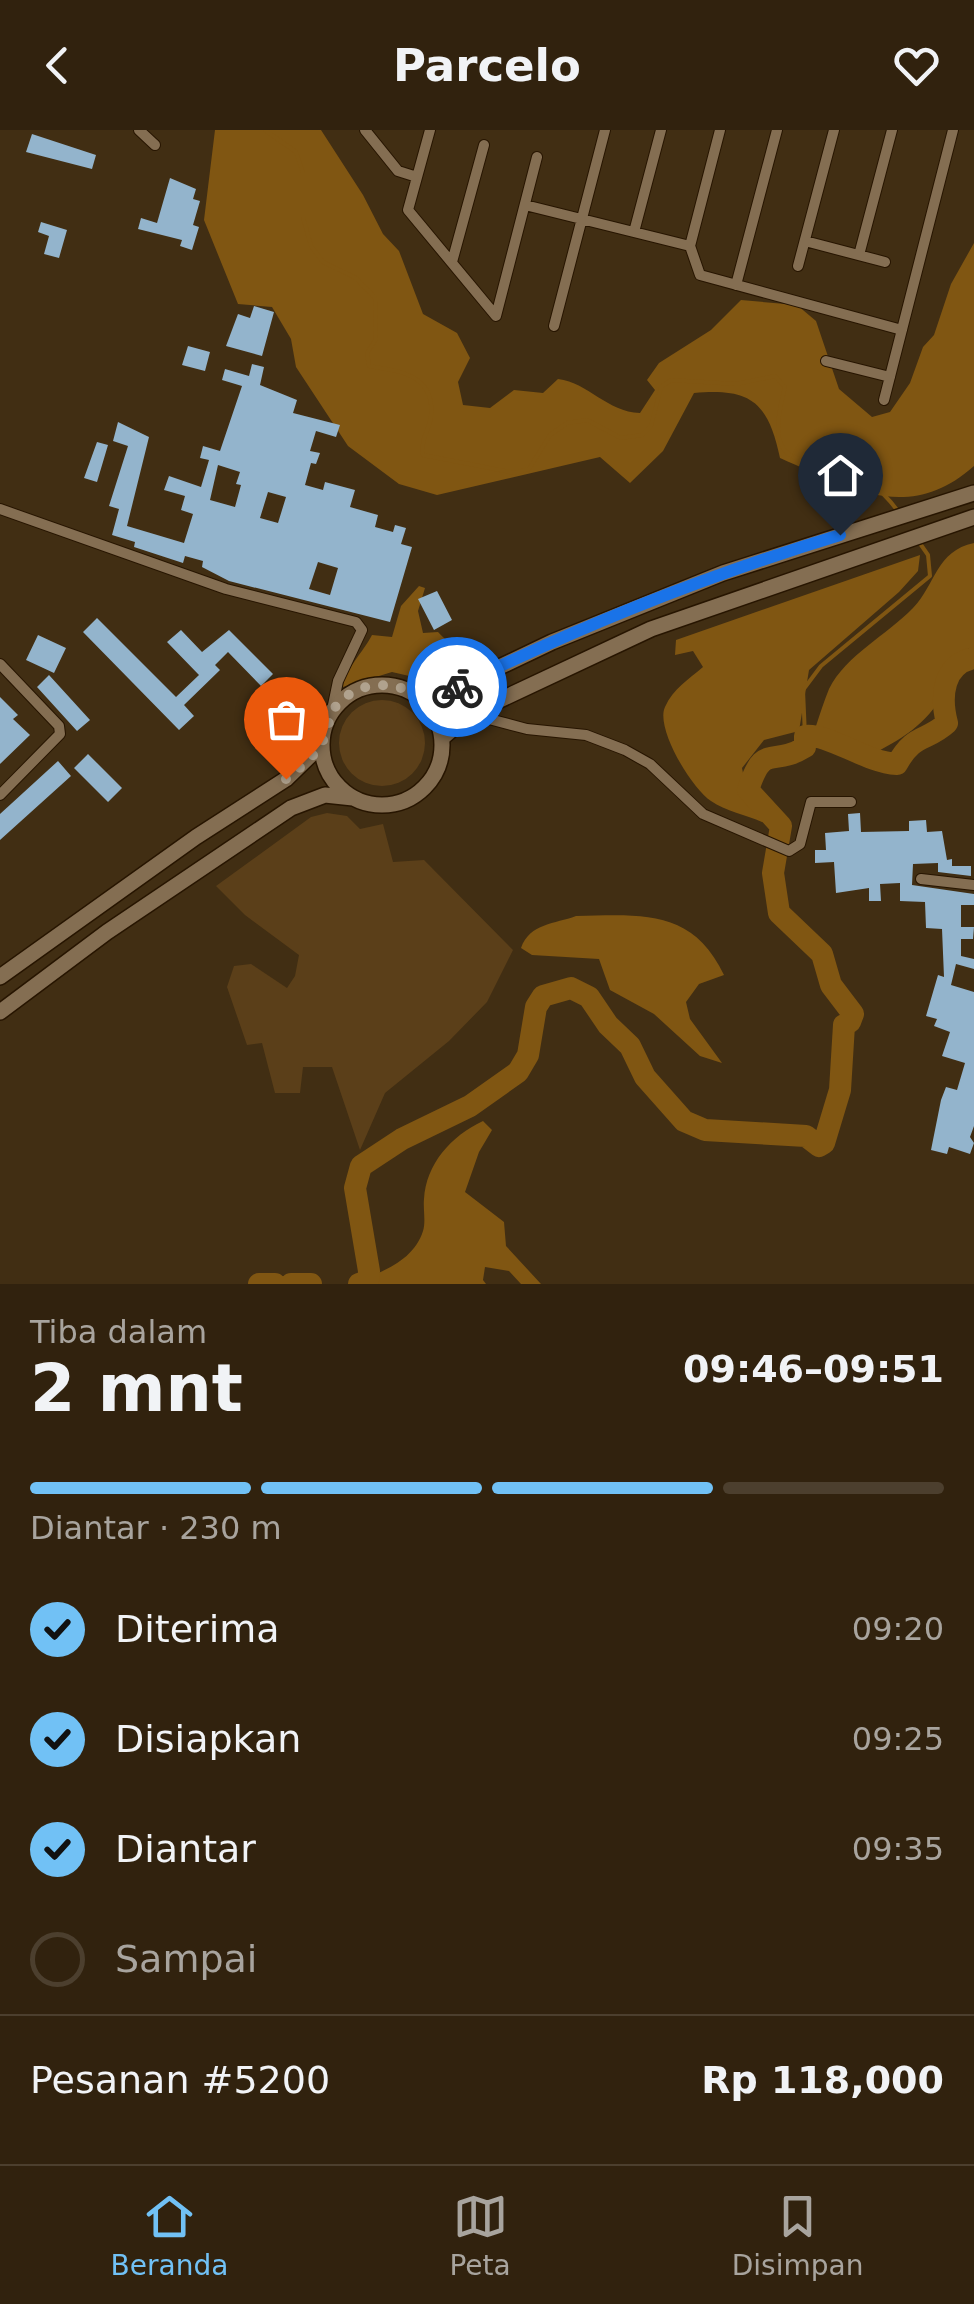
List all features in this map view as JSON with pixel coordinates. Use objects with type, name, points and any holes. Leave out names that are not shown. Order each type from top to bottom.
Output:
[{"type":"main road","points":[[0,977],[196,837],[286,779],[321,745],[332,710],[361,688],[379,684],[414,694],[450,691],[619,613],[724,572],[974,493]]},
{"type":"main road","points":[[442,738],[470,714],[651,629],[974,518]]},
{"type":"main road","points":[[0,1012],[107,932],[291,808],[324,795],[371,804],[408,800],[435,774],[442,756],[442,738],[428,705],[414,694]]},
{"type":"main road","points":[[321,745],[330,776],[353,798]]},
{"type":"street","points":[[138,130],[155,144]]},
{"type":"street","points":[[365,130],[398,171],[417,177]]},
{"type":"street","points":[[430,130],[408,210],[496,316],[537,157]]},
{"type":"street","points":[[554,326],[605,130]]},
{"type":"street","points":[[634,232],[661,130]]},
{"type":"street","points":[[720,130],[690,246],[700,275],[902,330]]},
{"type":"street","points":[[736,284],[777,130]]},
{"type":"street","points":[[798,266],[834,130]]},
{"type":"street","points":[[859,255],[892,130]]},
{"type":"street","points":[[884,400],[952,130]]},
{"type":"street","points":[[452,262],[484,145]]},
{"type":"street","points":[[524,205],[690,246]]},
{"type":"street","points":[[805,241],[885,262]]},
{"type":"street","points":[[826,361],[890,378]]},
{"type":"street","points":[[0,509],[226,589],[356,622],[362,630],[338,681],[332,710]]},
{"type":"street","points":[[0,664],[59,726],[60,734],[0,796]]},
{"type":"street","points":[[0,682],[10,673]]},
{"type":"street","points":[[470,714],[526,730],[586,735],[626,750],[650,764],[703,814],[789,851],[800,844],[811,802],[851,802]]},
{"type":"street","points":[[922,879],[974,885]]},
{"type":"shaded area","points":[[215,130],[321,130],[383,234],[399,251],[423,314],[457,333],[470,358],[458,382],[463,405],[490,408],[514,390],[543,393],[558,379],[618,408],[640,413],[655,390],[647,380],[659,363],[711,330],[741,300],[797,305],[816,321],[839,389],[872,417],[890,412],[910,383],[923,347],[934,335],[951,284],[974,243],[974,466],[949,484],[925,494],[901,497],[853,489],[780,458],[770,424],[754,403],[730,393],[714,392],[694,393],[663,451],[630,483],[600,457],[437,495],[399,484],[348,446],[296,367],[291,339],[272,307],[238,304],[204,220]]},
{"type":"shaded area","points":[[974,543],[974,649],[969,648],[921,723],[859,761],[816,726],[829,689],[856,656],[913,608],[944,561],[961,547]]},
{"type":"shaded area","points":[[920,555],[918,571],[899,592],[809,670],[799,731],[764,740],[742,768],[748,798],[767,820],[762,822],[729,810],[703,794],[685,772],[665,729],[663,717],[668,701],[703,667],[693,651],[675,655],[676,640]]},
{"type":"shaded area","points":[[419,586],[425,588],[418,611],[423,633],[438,632],[474,667],[435,682],[392,672],[343,687],[350,668],[372,635],[392,637],[401,606]]},
{"type":"shaded area","points":[[374,700],[390,700],[413,712],[422,726],[422,760],[413,774],[390,786],[374,786],[358,779],[346,767],[339,751],[339,735],[346,719],[358,707]]},
{"type":"shaded area","points":[[327,813],[347,816],[360,829],[383,824],[393,862],[424,860],[513,950],[487,1002],[449,1041],[385,1093],[360,1150],[332,1067],[303,1067],[300,1093],[275,1093],[262,1043],[247,1045],[227,987],[234,966],[251,964],[287,988],[295,976],[299,955],[245,915],[216,886],[311,817]]},
{"type":"shaded area","points":[[622,915],[662,920],[697,937],[724,975],[699,984],[686,1002],[690,1019],[722,1063],[700,1056],[654,1014],[610,990],[599,959],[532,955],[521,948],[537,929],[576,916]]},
{"type":"shaded area","points":[[483,1121],[492,1130],[479,1152],[465,1192],[504,1222],[506,1246],[541,1284],[521,1284],[509,1271],[485,1267],[486,1284],[348,1284],[392,1266],[411,1252],[423,1231],[426,1186],[435,1163],[451,1143]]},
{"type":"building","points":[[32,134],[96,155],[92,169],[26,152]]},
{"type":"building","points":[[170,178],[196,189],[193,199],[200,201],[193,225],[199,227],[192,250],[180,246],[182,240],[138,229],[141,218],[157,223]]},
{"type":"building","points":[[41,222],[67,230],[59,258],[44,254],[49,236],[38,232]]},
{"type":"building","points":[[254,306],[274,312],[262,356],[226,346],[238,314],[250,318]]},
{"type":"building","points":[[188,346],[210,352],[205,371],[182,365]]},
{"type":"building","points":[[252,364],[264,367],[260,385],[297,400],[293,413],[340,425],[336,437],[316,431],[310,451],[320,453],[316,464],[311,463],[305,485],[323,490],[325,482],[355,490],[350,507],[378,515],[375,527],[393,532],[395,525],[406,528],[401,544],[412,547],[390,622],[229,581],[202,567],[203,561],[185,556],[183,563],[134,547],[135,542],[112,535],[119,509],[109,506],[128,446],[113,441],[118,422],[149,437],[127,526],[184,543],[193,514],[181,510],[185,496],[164,490],[169,476],[201,487],[209,460],[200,458],[203,446],[220,451],[242,386],[222,380],[225,369],[249,376]],"holes":[[[218,465],[240,472],[235,507],[210,500]],[[268,492],[286,497],[278,523],[260,518]],[[318,562],[338,568],[330,595],[309,589]]]},
{"type":"building","points":[[97,442],[108,445],[97,482],[84,478]]},
{"type":"building","points":[[437,591],[452,620],[434,630],[418,599]]},
{"type":"building","points":[[97,618],[176,697],[199,675],[167,642],[181,630],[202,652],[229,630],[273,674],[261,686],[228,652],[215,665],[220,670],[184,705],[194,716],[179,730],[83,632]]},
{"type":"building","points":[[38,635],[66,648],[54,673],[26,660]]},
{"type":"building","points":[[49,675],[90,720],[77,731],[37,687]]},
{"type":"building","points":[[0,697],[18,715],[13,719],[30,735],[0,764]]},
{"type":"building","points":[[88,754],[122,788],[108,802],[74,768]]},
{"type":"building","points":[[58,761],[71,776],[0,840],[0,814]]},
{"type":"building","points":[[860,813],[861,832],[909,831],[909,821],[926,820],[927,832],[942,831],[947,860],[952,859],[952,866],[971,866],[971,876],[938,872],[938,863],[913,864],[912,885],[974,894],[974,905],[961,905],[961,927],[974,927],[973,939],[961,939],[961,956],[974,959],[974,969],[956,964],[951,985],[974,992],[974,1126],[970,1137],[974,1143],[970,1154],[949,1147],[947,1154],[931,1150],[946,1087],[957,1090],[965,1063],[942,1056],[950,1032],[934,1026],[937,1019],[926,1016],[938,975],[944,977],[942,929],[926,928],[925,902],[900,901],[900,883],[880,884],[881,901],[869,901],[869,888],[836,893],[834,862],[815,863],[815,850],[826,850],[825,833],[849,831],[848,814]]},
{"type":"waterway","points":[[265,130],[296,152],[303,173],[303,217],[311,246],[323,262],[356,278],[375,298],[376,339],[367,353],[369,366],[404,373],[422,383],[428,392],[431,416],[423,455],[515,473],[529,469],[550,435],[567,423],[587,420],[621,438],[642,435],[651,426],[661,387],[671,380],[736,384],[775,376],[785,387],[778,431],[784,450],[804,460],[828,459],[847,466],[876,487],[897,510]]},
{"type":"waterway","points":[[805,736],[803,690],[821,666],[930,576],[928,555],[919,542]]},
{"type":"waterway","points":[[359,1284],[368,1281],[369,1271],[355,1188],[361,1166],[402,1139],[470,1106],[518,1072],[528,1055],[536,1007],[543,996],[571,988],[589,997],[608,1025],[630,1046],[645,1077],[684,1121],[705,1130],[806,1136],[819,1146],[824,1143],[840,1090],[844,1025],[853,1014],[831,985],[822,954],[779,913],[773,873],[781,826],[748,790],[764,760],[805,747],[805,736],[897,764],[915,742],[947,723],[946,683],[956,667],[974,658]]},
{"type":"waterway","points":[[259,1284],[275,1284]]},
{"type":"waterway","points":[[291,1284],[311,1284]]},
{"type":"way so far","points":[[286,779],[321,745],[332,710],[361,688],[379,684],[434,695],[457,687]]},
{"type":"route","points":[[457,687],[619,613],[724,572],[840,535]]}]
